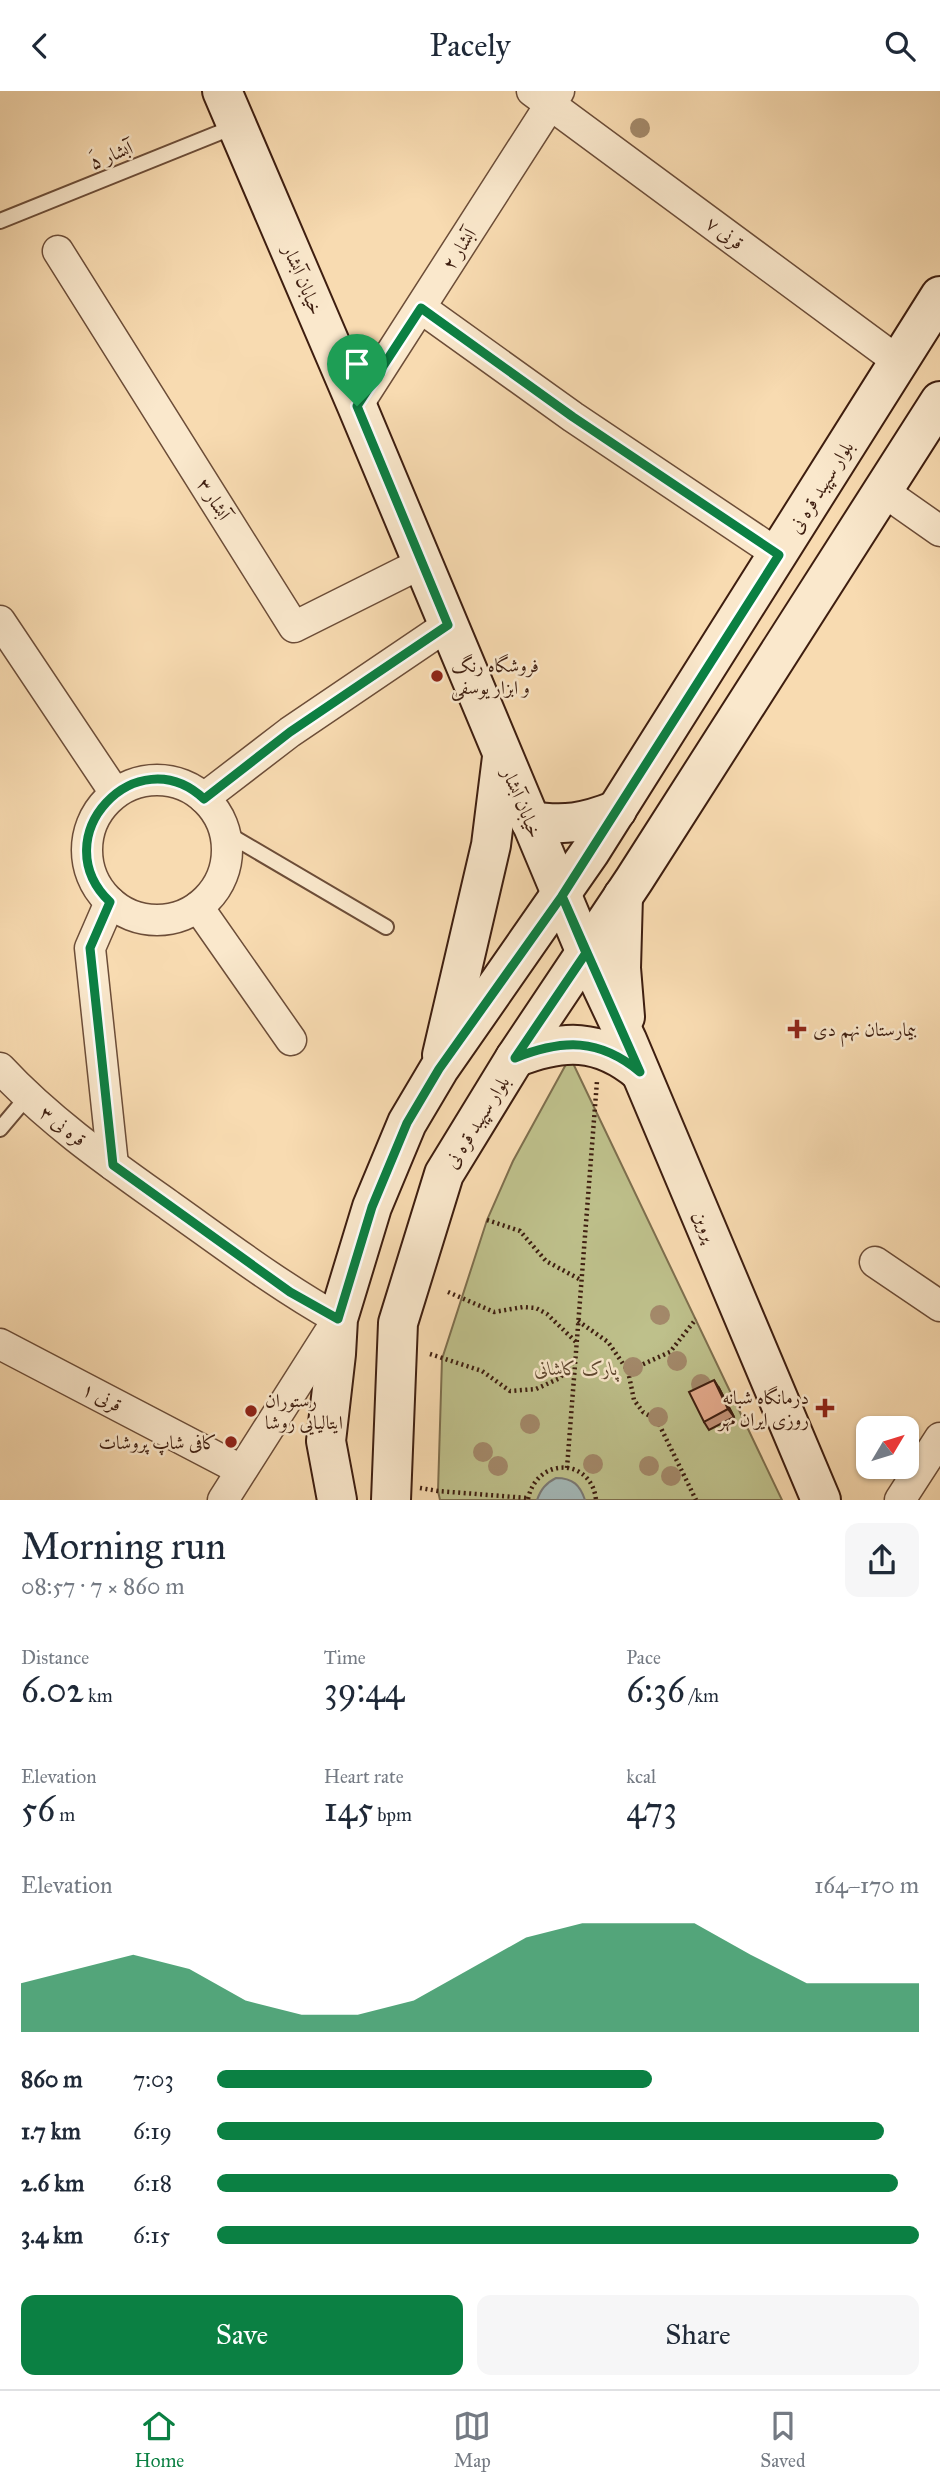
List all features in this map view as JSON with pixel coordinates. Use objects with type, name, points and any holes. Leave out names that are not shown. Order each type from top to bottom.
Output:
[{"type":"main road","name":"خیابان آبشار","points":[[222,91],[586,953]]},
{"type":"main road","name":"بلوار سپهبد قره نی","points":[[337,1500],[326,1441],[338,1319],[372,1207],[407,1123],[439,1069],[562,896],[940,296]]},
{"type":"main road","name":"بلوار سپهبد قره نی","points":[[406,1494],[398,1323],[444,1174],[515,1058],[623,896],[940,401]]},
{"type":"main road","points":[[439,1069],[456,986],[489,854],[502,755]]},
{"type":"main road","points":[[530,821],[559,825],[589,821],[617,810]]},
{"type":"main road","points":[[515,1058],[541,1048],[571,1043],[621,1054],[623,896]]},
{"type":"main road","name":"پروین","points":[[586,953],[621,1054],[821,1500]]},
{"type":"street","name":"آبشار ۲","points":[[357,406],[421,308],[548,95]]},
{"type":"street","name":"قرنی ۷","points":[[548,95],[899,362]]},
{"type":"street","name":"آبشار ۳","points":[[58,251],[294,627],[422,563]]},
{"type":"street","points":[[421,308],[573,417],[779,555]]},
{"type":"street","points":[[883,491],[940,531]]},
{"type":"street","points":[[0,621],[115,793]]},
{"type":"street","points":[[204,799],[290,732],[448,625]]},
{"type":"street","points":[[168,780],[194,789],[204,799],[214,808],[226,833],[227,860],[218,887],[198,907],[174,919],[146,920],[120,911],[100,892],[88,867],[87,839],[96,814],[115,793],[140,781],[168,780]]},
{"type":"street","points":[[110,902],[90,948],[113,1165]]},
{"type":"street","points":[[198,907],[291,1040]]},
{"type":"street","name":"قره نی ۳","points":[[0,1069],[27,1097],[113,1165],[290,1292],[338,1319]]},
{"type":"street","points":[[875,1262],[940,1307]]},
{"type":"street","points":[[223,1500],[338,1319]]},
{"type":"street","name":"قرنی ۱","points":[[0,1344],[240,1470]]},
{"type":"street","points":[[900,1500],[940,1438]]},
{"type":"lane","name":"َآبشار ۵","points":[[0,221],[236,126]]},
{"type":"lane","points":[[226,833],[386,927]]},
{"type":"lane","points":[[0,1129],[27,1097]]},
{"type":"path","points":[[566,1468],[597,1100],[621,1054]]},
{"type":"path","points":[[487,1220],[520,1231],[546,1261],[581,1280]]},
{"type":"path","points":[[448,1292],[494,1312],[523,1307],[536,1308],[547,1314],[576,1342]]},
{"type":"path","points":[[628,1371],[670,1352],[696,1319]]},
{"type":"path","points":[[578,1321],[608,1342],[628,1371],[634,1400],[643,1412],[657,1420],[695,1500]]},
{"type":"path","points":[[430,1354],[482,1371],[510,1391],[536,1389],[560,1378],[575,1360]]},
{"type":"path","points":[[406,1494],[438,1491],[528,1499],[531,1485],[540,1474],[553,1468],[566,1468],[579,1472],[590,1481],[596,1500]]},
{"type":"green space","name":"پارک کاشانی","points":[[570,1057],[782,1500],[440,1500],[438,1491],[442,1359],[487,1220],[513,1161]]},
{"type":"shaded area","points":[[556,1478],[575,1483],[585,1500],[537,1500],[544,1487]]},
{"type":"building","points":[[714,1380],[728,1409],[704,1422],[689,1392]]},
{"type":"place","name":"فروشگاه رنگ و ابزار یوسفی","points":[[437,676]]},
{"type":"place","name":"بیمارستان نهم دی","points":[[797,1029]]},
{"type":"place","name":"درمانگاه شبانه روزی ایران مهر","points":[[825,1408]]},
{"type":"place","name":"رستوران ایتالیایی روشا","points":[[251,1411]]},
{"type":"place","name":"کافی شاپ پروشات","points":[[231,1442]]},
{"type":"route","points":[[357,406],[421,308],[573,417],[779,555],[562,896],[586,953],[515,1058],[541,1048],[571,1043],[624,1059],[640,1072],[562,896],[439,1069],[407,1123],[372,1207],[338,1319],[290,1292],[113,1165],[90,948],[110,902],[100,892],[88,867],[87,839],[96,814],[115,793],[140,781],[168,780],[194,789],[204,799],[290,732],[448,625],[357,406]]}]
